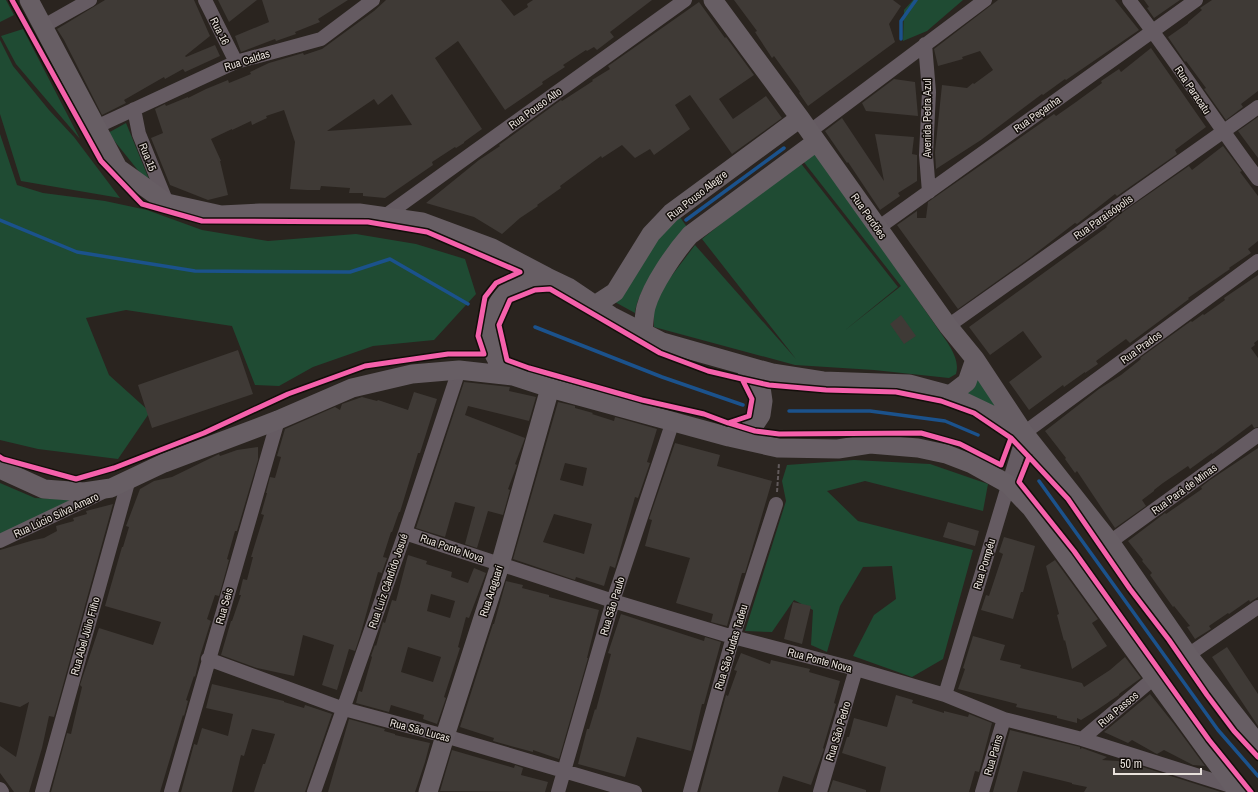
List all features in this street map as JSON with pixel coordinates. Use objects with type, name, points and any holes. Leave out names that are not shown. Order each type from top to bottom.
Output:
[{"type":"main road","points":[[29,0],[118,168],[167,203],[221,216],[260,213],[359,213],[422,222],[492,248],[568,287],[611,316],[662,342],[772,374],[823,381],[909,384],[950,395],[992,414],[1024,432]]},
{"type":"main road","name":"Rua Perdões","points":[[713,0],[948,326],[975,359],[1024,432],[1110,542],[1188,655],[1258,744]]},
{"type":"main road","name":"Rua Pouso Alegre","points":[[595,305],[615,292],[651,234],[671,213],[808,131]]},
{"type":"main road","name":"Rua Pouso Alegre","points":[[643,332],[646,307],[655,286],[680,246],[690,235],[808,131]]},
{"type":"main road","points":[[513,376],[501,366],[494,352],[490,337],[490,321],[496,306],[505,294],[517,284],[532,279],[547,277]]},
{"type":"main road","points":[[950,395],[967,382],[975,359]]},
{"type":"main road","points":[[729,436],[744,433],[755,424],[761,415],[763,401],[762,387],[744,366]]},
{"type":"main road","points":[[0,468],[44,489],[84,492],[112,488],[164,463],[278,420],[352,388],[412,374],[459,370],[513,376],[550,388],[729,436],[780,448],[838,449],[870,444],[918,448],[946,454],[972,464],[1008,484],[1031,508],[1236,789]]},
{"type":"main road","name":"Rua Araguari","points":[[428,792],[500,564],[550,388]]},
{"type":"street","points":[[42,27],[90,0]]},
{"type":"street","name":"Rua 16","points":[[205,0],[236,62]]},
{"type":"street","name":"Rua Caldas","points":[[96,127],[236,62],[321,39],[373,0]]},
{"type":"street","name":"Rua Pouso Alto","points":[[385,216],[685,0]]},
{"type":"street","name":"Rua Pouso Alegre","points":[[808,131],[985,0]]},
{"type":"street","name":"Rua Paracatu","points":[[1129,0],[1153,31],[1223,133],[1258,179]]},
{"type":"street","name":"Rua Peçanha","points":[[878,228],[1196,0]]},
{"type":"street","name":"Avenida Pedra Azul","points":[[925,44],[929,92],[926,155],[929,192]]},
{"type":"street","name":"Rua Paraisópolis","points":[[948,326],[1258,107]]},
{"type":"street","name":"Rua 15","points":[[134,109],[139,134],[167,203]]},
{"type":"street","name":"Rua Prados","points":[[1024,432],[1258,261]]},
{"type":"street","name":"Rua Luiz Cândido Josué","points":[[314,792],[405,533],[459,370]]},
{"type":"street","name":"Rua Seis","points":[[170,792],[278,420]]},
{"type":"street","name":"Rua São Paulo","points":[[558,792],[613,601],[673,421]]},
{"type":"street","name":"Rua Pompéu","points":[[945,695],[1024,432]]},
{"type":"street","name":"Rua Pará de Minas","points":[[1110,542],[1258,435]]},
{"type":"street","name":"Rua Abel Júlio Filho","points":[[42,792],[129,479]]},
{"type":"street","name":"Rua Lúcio Silva Amaro","points":[[0,542],[112,488]]},
{"type":"street","name":"Rua São Judas Tadeu","points":[[690,792],[733,637],[776,504]]},
{"type":"street","name":"Rua Ponte Nova","points":[[405,533],[613,601],[733,637],[856,669],[945,695],[1004,719],[1082,739],[1236,789]]},
{"type":"street","points":[[1188,655],[1258,607]]},
{"type":"street","name":"Rua São Lucas","points":[[208,659],[344,709],[445,736],[635,792]]},
{"type":"street","name":"Rua São Pedro","points":[[820,792],[856,669]]},
{"type":"street","name":"Rua Passos","points":[[1082,739],[1154,678]]},
{"type":"street","name":"Rua Pains","points":[[982,792],[1004,719]]},
{"type":"path","points":[[776,504],[780,448]]},
{"type":"green space","points":[[0,0],[6,0],[14,15],[0,22]]},
{"type":"green space","points":[[913,0],[963,0],[927,31],[903,41],[904,10]]},
{"type":"green space","points":[[23,29],[80,139],[16,64],[1,36]]},
{"type":"green space","points":[[0,40],[13,66],[49,110],[74,137],[120,198],[21,181],[0,114]]},
{"type":"green space","points":[[126,123],[153,189],[108,133]]},
{"type":"green space","points":[[0,134],[17,185],[43,193],[105,201],[147,210],[202,230],[268,241],[356,234],[416,244],[465,259],[476,294],[434,340],[373,346],[313,367],[279,386],[255,385],[232,326],[126,310],[86,318],[109,375],[150,412],[118,459],[38,449],[0,440]]},
{"type":"green space","points":[[814,151],[948,343],[956,361],[956,374],[949,378],[874,370],[795,365],[654,327],[654,299],[695,245],[796,359],[702,239],[799,161],[898,287],[844,331],[901,286],[803,161]]},
{"type":"green space","points":[[677,213],[687,227],[648,280],[637,302],[635,313],[613,301]]},
{"type":"green space","points":[[977,377],[1010,420],[963,393]]},
{"type":"green space","points":[[854,460],[930,464],[988,484],[983,511],[865,481],[827,491],[858,521],[973,550],[943,659],[912,677],[853,656],[874,615],[896,599],[892,566],[863,567],[840,606],[827,652],[811,645],[813,610],[794,600],[772,632],[745,631],[786,501],[782,481],[787,465]]},
{"type":"green space","points":[[0,483],[35,498],[77,500],[0,536]]},
{"type":"building","points":[[105,0],[194,0],[210,36],[185,56],[186,57],[215,45],[220,56],[185,72],[183,69],[165,79],[164,77],[124,100],[126,103],[102,115],[57,29]]},
{"type":"building","points":[[218,0],[257,0],[229,22]]},
{"type":"building","points":[[262,0],[348,0],[318,19],[320,22],[295,32],[296,34],[276,41],[275,39],[241,52],[235,36],[269,22]]},
{"type":"building","points":[[386,0],[501,0],[514,16],[528,7],[527,4],[533,0],[652,0],[610,32],[614,37],[597,50],[594,47],[587,51],[586,50],[563,65],[565,67],[542,82],[543,84],[505,110],[458,41],[435,58],[482,129],[464,143],[432,162],[433,165],[385,198],[363,196],[363,193],[349,193],[350,188],[321,186],[320,190],[290,189],[295,142],[284,110],[266,116],[267,118],[252,125],[251,121],[211,139],[221,161],[228,195],[208,200],[170,185],[151,138],[163,133],[155,109],[165,104],[166,106],[188,98],[228,80],[229,83],[251,74],[250,72],[269,63],[303,53],[304,55],[322,49],[374,11]],"holes":[[[392,94],[412,125],[327,131],[374,99],[378,105]]]},
{"type":"building","points":[[734,0],[893,0],[901,6],[889,24],[895,42],[808,106],[799,93],[800,92],[774,56],[772,58],[755,32],[757,31]]},
{"type":"building","points":[[998,0],[1115,0],[1139,30],[1066,80],[1065,79],[1043,95],[1042,94],[981,140],[936,169],[935,152],[942,85],[967,88],[993,70],[980,51],[962,57],[963,59],[938,66],[934,49]]},
{"type":"building","points":[[1144,0],[1180,0],[1154,18],[1147,8],[1149,7]]},
{"type":"building","points":[[1212,0],[1258,0],[1258,91],[1241,104],[1243,107],[1226,120],[1204,89],[1206,88],[1186,61],[1185,62],[1168,37],[1188,23],[1202,10],[1200,8]]},
{"type":"building","points":[[699,2],[754,75],[719,99],[733,119],[766,96],[782,118],[732,154],[690,95],[675,105],[690,129],[654,155],[650,149],[635,158],[622,145],[602,158],[601,156],[560,186],[561,188],[520,218],[502,234],[474,217],[426,203],[479,160],[500,146],[499,145],[561,100],[562,101],[610,69],[608,66]]},
{"type":"building","points":[[1151,48],[1206,127],[1175,150],[1177,154],[1117,196],[1115,194],[1077,224],[1075,223],[1031,257],[958,309],[897,225],[917,211],[917,218],[926,218],[928,202],[1054,114],[1056,116],[1102,83],[1101,81],[1119,69],[1121,72]]},
{"type":"building","points":[[894,79],[915,82],[918,116],[866,111],[862,103]]},
{"type":"building","points":[[1258,117],[1258,158],[1238,131]]},
{"type":"building","points":[[842,118],[884,181],[875,134],[914,137],[912,154],[917,155],[917,181],[898,193],[900,196],[880,210],[825,131]]},
{"type":"building","points":[[1223,146],[1242,171],[1240,172],[1258,196],[1258,241],[1248,249],[1251,253],[1188,298],[1189,299],[1130,343],[1126,339],[1096,361],[1098,364],[1064,387],[1063,385],[1029,410],[1009,382],[1042,357],[1023,331],[990,355],[969,327],[1107,227],[1106,226],[1123,212],[1189,166],[1192,170]]},
{"type":"building","points":[[1258,275],[1258,340],[1251,348],[1258,358],[1258,427],[1254,428],[1252,424],[1190,469],[1188,466],[1163,483],[1142,500],[1146,506],[1115,528],[1077,471],[1075,473],[1065,459],[1066,458],[1045,431],[1099,389],[1121,375],[1141,359],[1140,358],[1191,321],[1192,322],[1203,314],[1204,315],[1225,300],[1224,298]]},
{"type":"building","points":[[901,315],[916,336],[904,344],[890,324]]},
{"type":"building","points":[[238,350],[253,394],[152,428],[138,385]]},
{"type":"building","points":[[464,382],[510,387],[509,391],[536,397],[529,421],[468,406],[465,415],[525,438],[515,464],[517,465],[508,489],[510,490],[503,515],[488,511],[477,548],[465,544],[475,507],[455,502],[445,537],[416,528]]},
{"type":"building","points":[[414,392],[437,399],[420,453],[418,453],[400,512],[391,532],[383,557],[387,558],[382,573],[378,572],[355,651],[349,649],[337,690],[322,685],[334,645],[303,635],[294,676],[257,668],[221,655],[231,621],[241,595],[239,595],[243,579],[247,580],[253,557],[251,557],[264,515],[261,514],[270,477],[275,478],[281,457],[277,456],[285,429],[335,407],[340,410],[342,404],[362,397],[378,400],[408,410]]},
{"type":"building","points":[[558,402],[575,406],[575,408],[614,421],[615,417],[657,429],[647,462],[650,463],[638,498],[635,497],[615,568],[610,566],[604,586],[576,577],[575,580],[513,559]],"holes":[[[565,463],[587,468],[583,486],[560,480]],[[554,514],[592,524],[584,554],[543,542]]]},
{"type":"building","points":[[675,443],[720,455],[717,466],[772,481],[745,573],[742,573],[727,626],[711,622],[713,614],[676,603],[690,558],[645,546],[652,520],[649,519]]},
{"type":"building","points":[[258,447],[258,460],[237,531],[235,531],[219,596],[215,595],[207,619],[211,621],[195,677],[194,676],[186,700],[188,701],[184,716],[183,715],[160,792],[51,792],[67,733],[71,734],[82,687],[80,685],[99,628],[153,645],[161,622],[105,606],[129,527],[126,526],[140,489],[154,481],[172,477],[219,454],[220,456],[237,450]]},
{"type":"building","points":[[1258,448],[1258,597],[1250,602],[1249,600],[1229,614],[1228,613],[1209,626],[1211,629],[1195,639],[1187,627],[1190,626],[1174,606],[1173,607],[1150,575],[1152,573],[1128,541],[1165,513],[1166,514],[1202,489],[1201,487],[1210,480]]},
{"type":"building","points":[[113,504],[57,707],[54,717],[49,716],[42,748],[29,792],[14,792],[0,773],[0,746],[16,757],[29,702],[20,707],[0,702],[0,550],[44,538],[57,531],[56,526],[74,521],[73,518],[87,514],[86,511]]},
{"type":"building","points":[[948,522],[979,531],[975,546],[943,537]]},
{"type":"building","points":[[1004,537],[1035,546],[1023,592],[1021,592],[1013,619],[981,610],[986,595],[989,596],[1003,554],[999,552]]},
{"type":"building","points":[[408,555],[427,561],[426,564],[452,572],[451,577],[468,583],[474,568],[486,573],[469,618],[466,617],[458,647],[460,648],[437,724],[423,719],[424,715],[391,705],[389,712],[356,703],[359,691],[362,692],[372,657],[371,656],[375,645],[376,646],[383,622],[385,623],[392,600],[396,601]],"holes":[[[431,594],[455,601],[450,618],[427,611]],[[408,647],[441,657],[433,682],[401,672]]]},
{"type":"building","points":[[1055,560],[1098,619],[1092,623],[1107,646],[1072,669],[1057,615],[1059,614],[1046,566]]},
{"type":"building","points":[[506,581],[523,585],[522,588],[549,595],[549,597],[599,610],[588,658],[559,759],[533,750],[533,752],[493,741],[494,738],[460,727],[494,624]]},
{"type":"building","points":[[793,602],[811,606],[802,644],[784,639]]},
{"type":"building","points":[[621,614],[704,641],[705,637],[721,642],[704,704],[702,704],[691,751],[637,737],[625,777],[578,764],[587,729],[589,729],[595,709],[596,710],[611,654],[608,653]]},
{"type":"building","points":[[973,636],[1005,645],[1000,660],[1021,665],[1020,668],[1082,683],[1084,687],[1110,670],[1125,657],[1141,678],[1119,695],[1081,720],[1077,718],[1077,723],[1057,718],[1057,716],[1016,707],[1017,704],[958,689],[965,669],[963,668]]},
{"type":"building","points":[[1227,647],[1258,694],[1258,726],[1212,657]]},
{"type":"building","points":[[741,653],[770,664],[771,660],[810,669],[809,672],[840,681],[834,703],[836,704],[823,748],[824,749],[811,785],[783,776],[778,792],[700,792],[726,695],[728,696],[737,671],[734,670]]},
{"type":"building","points":[[212,684],[284,701],[304,708],[305,705],[332,714],[305,792],[254,792],[275,734],[252,729],[244,756],[241,755],[232,792],[181,792],[194,744],[197,745],[202,728],[228,736],[233,714],[206,708]]},
{"type":"building","points":[[1150,694],[1205,766],[1193,765],[1164,750],[1157,754],[1132,740],[1128,743],[1104,732]]},
{"type":"building","points":[[896,695],[913,700],[912,703],[944,713],[944,711],[968,717],[969,714],[992,723],[979,772],[975,771],[969,792],[880,792],[886,767],[842,753],[847,737],[849,737],[854,718],[887,727]]},
{"type":"building","points":[[349,719],[385,729],[384,731],[395,735],[430,743],[415,792],[328,792]]},
{"type":"building","points":[[1010,730],[1080,747],[1080,749],[1082,748],[1107,757],[1102,760],[1118,761],[1129,765],[1130,763],[1221,792],[1084,792],[1087,787],[1023,771],[1017,792],[993,792]]},
{"type":"building","points":[[452,750],[514,768],[515,765],[523,768],[521,775],[548,782],[545,792],[440,791]]},
{"type":"building","points":[[833,780],[866,790],[866,792],[829,792]]},
{"type":"waterway","points":[[901,39],[901,21],[916,0]]},
{"type":"waterway","points":[[686,220],[784,148]]},
{"type":"waterway","points":[[0,220],[77,252],[195,271],[350,272],[390,259],[468,304]]},
{"type":"waterway","points":[[535,327],[662,377],[743,405]]},
{"type":"waterway","points":[[789,411],[870,411],[945,421],[978,435]]},
{"type":"waterway","points":[[1039,481],[1218,730],[1258,776]]},
{"type":"cycle path","points":[[0,457],[76,479],[114,468],[204,433],[288,394],[365,366],[448,354],[484,354],[478,336],[485,297],[496,283],[520,272],[427,232],[368,222],[202,221],[142,204],[101,161],[12,0]]},
{"type":"cycle path","points":[[550,289],[660,353],[708,371],[742,379],[752,399],[749,416],[728,423],[704,414],[642,400],[529,368],[507,360],[499,325],[510,300],[535,290],[550,289]]},
{"type":"cycle path","points":[[729,423],[755,431],[779,434],[921,433],[960,444],[1001,465],[1011,438],[974,413],[941,401],[896,392],[826,390],[769,385],[742,379]]},
{"type":"cycle path","points":[[1011,438],[1068,499],[1130,589],[1169,640],[1207,695],[1234,731],[1258,757]]},
{"type":"cycle path","points":[[1029,457],[1019,482],[1074,551],[1209,740],[1251,792]]}]
